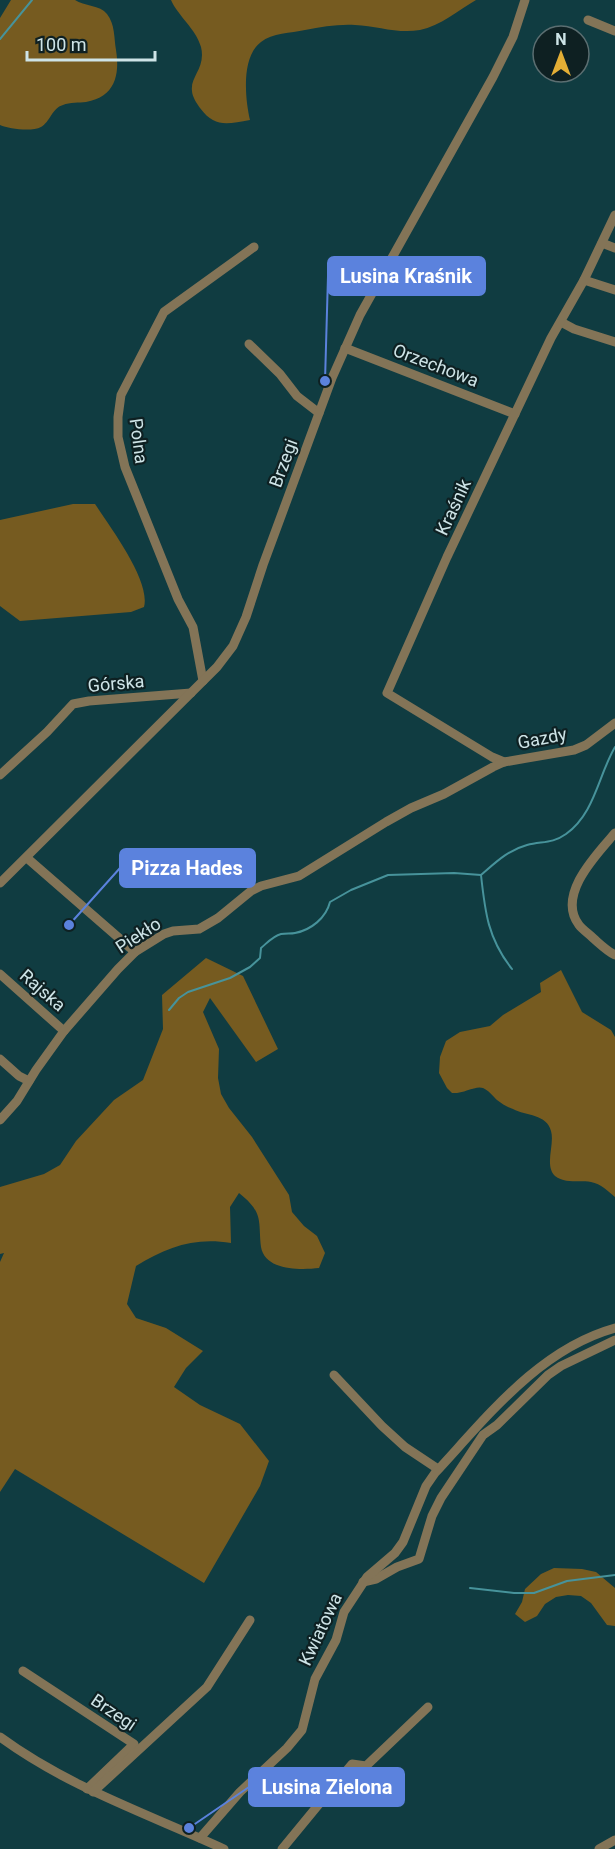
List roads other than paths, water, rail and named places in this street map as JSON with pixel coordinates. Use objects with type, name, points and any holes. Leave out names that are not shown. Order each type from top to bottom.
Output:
[{"type":"street","name":"Brzegi","points":[[0,884],[217,667],[233,646],[246,617],[263,565],[345,348],[360,315],[493,77],[513,37],[525,0]]},
{"type":"street","points":[[588,20],[615,31]]},
{"type":"street","name":"Kraśnik","points":[[504,762],[387,693],[447,558],[551,338],[584,280],[615,215]]},
{"type":"street","points":[[602,243],[615,248]]},
{"type":"street","name":"Polna","points":[[203,681],[193,627],[178,599],[125,467],[118,437],[118,417],[121,395],[164,312],[254,247]]},
{"type":"street","points":[[584,280],[615,290]]},
{"type":"street","points":[[561,322],[574,329],[615,342]]},
{"type":"street","points":[[249,344],[280,374],[297,396],[319,413]]},
{"type":"street","name":"Orzechowa","points":[[345,348],[515,414]]},
{"type":"street","name":"Górska","points":[[0,775],[47,732],[73,704],[191,693]]},
{"type":"street","name":"Gazdy","points":[[504,762],[574,750],[586,745],[615,723]]},
{"type":"street","name":"Piekło","points":[[0,1120],[17,1101],[64,1030],[135,952],[164,934],[199,929],[218,918],[251,891],[298,876],[411,808],[444,794],[504,762]]},
{"type":"street","points":[[615,833],[579,878],[573,910],[579,925],[615,955]]},
{"type":"street","points":[[27,858],[135,952]]},
{"type":"street","name":"Rajska","points":[[0,974],[64,1030]]},
{"type":"street","points":[[0,1059],[19,1076],[29,1081]]},
{"type":"street","name":"Kwiatowa","points":[[200,1838],[215,1818],[280,1756],[302,1730],[315,1679],[336,1640],[344,1612],[363,1582],[404,1542],[426,1486],[438,1470],[519,1384],[555,1354],[615,1328]]},
{"type":"street","points":[[363,1582],[376,1579],[397,1567],[419,1559],[432,1516],[441,1498],[483,1435],[497,1425],[548,1375],[561,1366],[615,1340]]},
{"type":"street","points":[[334,1375],[382,1426],[405,1447],[438,1470]]},
{"type":"street","points":[[90,1791],[207,1687],[249,1620]]},
{"type":"street","name":"Brzegi","points":[[23,1671],[134,1744],[90,1791]]},
{"type":"street","points":[[282,1849],[352,1764],[366,1766],[428,1707]]},
{"type":"street","points":[[0,1737],[16,1749],[90,1791],[224,1849]]},
{"type":"street","points":[[599,1849],[615,1840]]},
{"type":"waterway","points":[[0,39],[32,0]]},
{"type":"waterway","points":[[169,1010],[179,998],[188,992],[230,978],[250,967],[260,958],[261,948],[275,936],[301,931],[312,926],[325,913],[330,902],[351,890],[388,875],[454,873],[481,875],[514,850],[561,837],[584,816],[615,747]]},
{"type":"waterway","points":[[481,875],[489,925],[498,947],[512,969]]},
{"type":"waterway","points":[[470,1588],[534,1593],[567,1581],[615,1575]]},
{"type":"place","name":"Lusina Kraśnik","points":[[325,381]]},
{"type":"place","name":"Pizza Hades","points":[[69,925]]},
{"type":"place","name":"Lusina Zielona","points":[[189,1828]]}]
